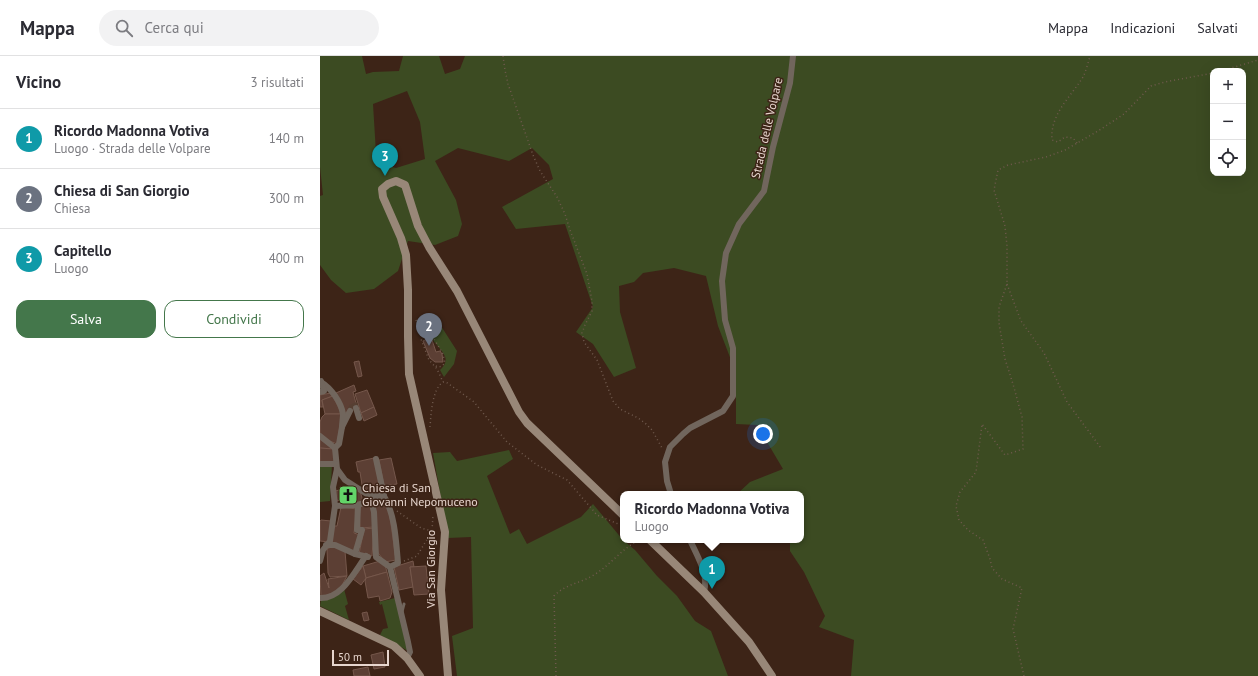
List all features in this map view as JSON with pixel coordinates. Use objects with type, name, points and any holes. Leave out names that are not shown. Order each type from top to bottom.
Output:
[{"type":"street","name":"Strada delle Volpare","points":[[665,462],[670,447],[683,434],[697,424],[723,411],[733,396],[733,348],[725,320],[722,280],[726,253],[739,224],[764,191],[773,147],[790,83],[793,56]]},
{"type":"street","name":"Via San Giorgio","points":[[448,676],[441,590],[445,532],[409,374],[406,255],[401,238],[383,197],[382,189],[388,184],[396,181],[404,185],[418,226],[429,247],[460,297],[519,412],[527,423],[620,511]]},
{"type":"street","points":[[320,381],[324,391],[320,392]]},
{"type":"street","points":[[320,381],[334,393],[343,414],[342,427],[338,444],[335,448],[337,466],[333,487],[335,506],[330,541],[323,550],[320,561]]},
{"type":"street","points":[[342,427],[353,409],[359,418]]},
{"type":"street","points":[[320,436],[335,448]]},
{"type":"street","points":[[376,459],[384,496],[390,506],[394,529],[398,563],[390,567]]},
{"type":"street","points":[[665,462],[667,481],[670,491]]},
{"type":"street","points":[[320,464],[337,466]]},
{"type":"street","points":[[337,466],[345,480],[371,498],[374,512],[376,557]]},
{"type":"street","points":[[335,506],[358,505],[371,498],[384,496]]},
{"type":"street","points":[[355,554],[362,530],[357,530],[358,505]]},
{"type":"street","points":[[320,542],[326,546],[335,545],[355,554],[376,557],[390,567],[410,652],[407,658]]},
{"type":"street","points":[[653,543],[704,592],[749,642],[772,676]]},
{"type":"street","points":[[691,543],[704,574],[706,584],[704,592]]},
{"type":"street","points":[[320,598],[326,598],[340,591],[366,556]]},
{"type":"street","points":[[320,611],[394,646],[407,658],[419,676]]},
{"type":"lane","points":[[402,613],[404,604]]},
{"type":"path","points":[[503,56],[508,84],[532,155],[540,172],[557,197],[565,214],[588,274],[592,311],[582,333],[584,342],[597,360],[613,401],[620,409],[638,418],[652,430],[661,446],[665,462]]},
{"type":"path","points":[[1077,143],[1072,138],[1065,137],[1058,142],[1052,140],[1052,131],[1054,121],[1083,76],[1090,56]]},
{"type":"path","points":[[1231,68],[1258,60]]},
{"type":"path","points":[[1024,676],[1013,629],[1022,588],[1002,579],[992,568],[983,540],[968,530],[959,520],[956,506],[960,492],[976,472],[982,424],[1005,455],[1024,449],[1022,417],[1005,359],[999,323],[999,307],[1007,284],[1007,246],[1005,226],[994,190],[998,170],[1008,165],[1046,157],[1077,143],[1124,114],[1151,86],[1210,73]]},
{"type":"path","points":[[1007,284],[1021,321],[1044,353],[1067,402],[1101,448]]},
{"type":"path","points":[[408,313],[414,314],[425,336]]},
{"type":"path","points":[[432,364],[438,367],[445,363],[443,354],[430,332],[427,333],[429,337],[425,336],[421,339],[432,364],[437,369],[443,382],[446,382],[474,402],[507,442],[538,465],[567,480],[597,515],[620,525]]},
{"type":"path","points":[[430,429],[434,396],[440,384],[443,382]]},
{"type":"path","points":[[390,506],[421,528],[432,531],[417,556],[398,563]]},
{"type":"path","points":[[556,676],[554,596],[563,588],[592,576],[634,543]]},
{"type":"green space","points":[[320,56],[362,56],[366,74],[373,72],[399,71],[403,56],[439,56],[445,74],[460,69],[465,56],[1258,56],[1258,676],[851,676],[854,640],[819,627],[825,616],[804,572],[790,551],[790,543],[804,543],[804,491],[740,491],[750,482],[783,469],[757,425],[736,424],[736,373],[718,326],[706,276],[674,268],[643,273],[634,282],[619,286],[620,312],[636,368],[614,377],[593,344],[576,332],[593,307],[565,224],[516,229],[502,207],[553,179],[549,165],[532,148],[509,161],[458,148],[435,161],[456,200],[462,224],[458,236],[435,245],[408,241],[398,271],[374,289],[346,293],[331,280],[320,265],[320,196],[323,195],[320,167]],"holes":[[[407,91],[420,122],[425,159],[396,168],[381,164],[376,153],[373,104]]]},
{"type":"green space","points":[[441,326],[457,351],[454,364],[444,377],[440,370],[445,363],[445,357],[428,331]]},
{"type":"green space","points":[[509,450],[513,459],[487,476],[510,534],[519,529],[527,544],[581,517],[593,504],[620,536],[620,543],[627,543],[635,550],[657,576],[677,596],[695,621],[711,631],[728,676],[457,676],[452,636],[473,628],[471,537],[448,538],[433,453],[450,452],[457,461]]},
{"type":"green space","points":[[320,465],[332,465],[330,501],[320,502]]},
{"type":"green space","points":[[344,589],[348,604],[345,606],[349,620],[320,606],[321,600]]},
{"type":"green space","points":[[395,598],[408,651],[380,635],[383,629],[388,628],[382,604],[380,605],[379,602]]},
{"type":"building","points":[[431,337],[436,352],[440,351],[442,354],[443,362],[435,362],[430,358],[423,341]]},
{"type":"building","points":[[359,361],[362,376],[358,377],[354,362]]},
{"type":"building","points":[[354,385],[356,391],[353,392],[357,407],[345,413],[336,393]]},
{"type":"building","points":[[367,390],[374,407],[361,413],[355,394]]},
{"type":"building","points":[[331,393],[333,396],[322,400],[323,407],[320,407],[320,395]]},
{"type":"building","points":[[333,396],[342,414],[325,414],[322,400]]},
{"type":"building","points":[[374,407],[377,415],[364,421],[361,413]]},
{"type":"building","points":[[325,414],[342,414],[337,444],[325,439],[320,433],[320,422]]},
{"type":"building","points":[[320,439],[333,449],[320,448]]},
{"type":"building","points":[[320,448],[333,449],[335,462],[320,462]]},
{"type":"building","points":[[374,458],[383,493],[373,496],[362,485],[360,472],[358,472],[356,462]]},
{"type":"building","points":[[391,458],[397,484],[384,486],[379,460]]},
{"type":"building","name":"Chiesa di San Giovanni Nepomuceno","points":[[353,487],[360,491],[363,501],[348,504],[346,498],[337,501],[335,491]]},
{"type":"building","points":[[374,498],[380,498],[388,503],[396,560],[385,562],[376,550]]},
{"type":"building","points":[[371,503],[374,527],[360,528],[359,507]]},
{"type":"building","points":[[341,507],[357,509],[354,533],[360,535],[354,551],[331,542],[334,526],[337,526]]},
{"type":"building","points":[[321,520],[331,521],[329,542],[320,541]]},
{"type":"building","points":[[374,528],[372,556],[359,554],[364,529]]},
{"type":"building","points":[[333,546],[345,551],[347,576],[330,577],[328,573],[327,549]]},
{"type":"building","points":[[380,561],[385,565],[387,572],[366,578],[363,566]]},
{"type":"building","points":[[413,561],[414,567],[410,567],[413,587],[399,590],[394,567]]},
{"type":"building","points":[[363,566],[366,578],[361,585],[353,579]]},
{"type":"building","points":[[426,566],[429,594],[414,595],[410,567]]},
{"type":"building","points":[[387,572],[392,592],[390,598],[380,601],[379,596],[368,598],[365,581],[366,578]]},
{"type":"building","points":[[324,573],[329,588],[328,579],[347,576],[339,591],[321,597],[320,576]]},
{"type":"building","points":[[367,612],[369,620],[364,621],[362,613]]},
{"type":"building","points":[[383,652],[385,667],[374,669],[371,655]]},
{"type":"building","points":[[368,667],[370,676],[354,676],[353,670]]},
{"type":"tunnel","points":[[350,411],[354,403],[356,408]]},
{"type":"place","name":"Capitello","points":[[385,176]]},
{"type":"place","name":"Chiesa di San Giorgio","points":[[429,346]]},
{"type":"place","name":"Chiesa di San Giovanni Nepomuceno","points":[[348,495]]},
{"type":"place","name":"Ricordo Madonna Votiva","points":[[712,589]]}]
